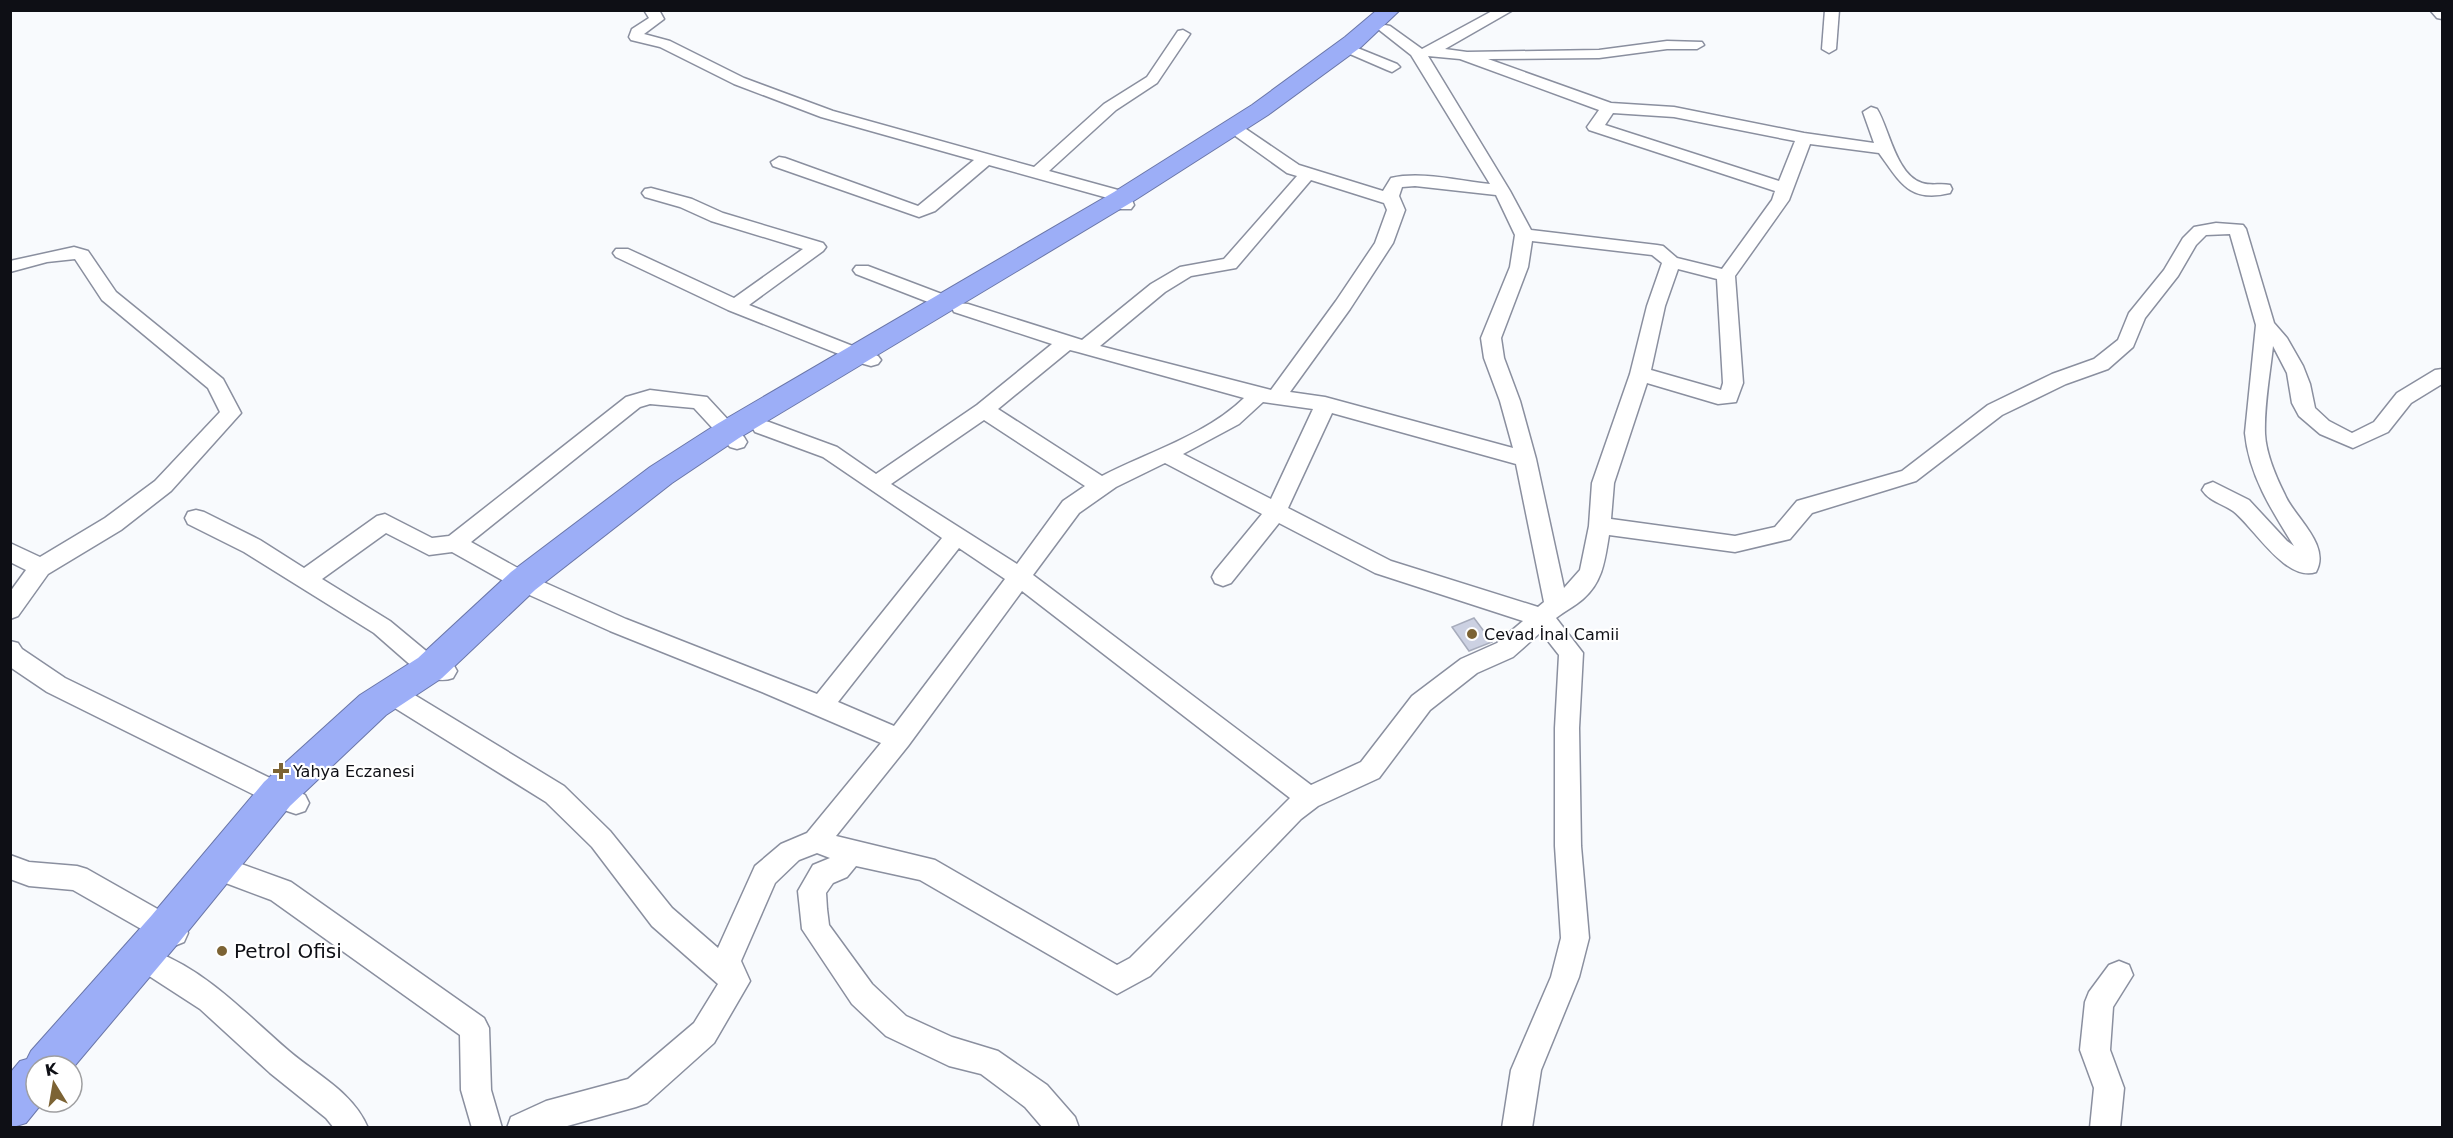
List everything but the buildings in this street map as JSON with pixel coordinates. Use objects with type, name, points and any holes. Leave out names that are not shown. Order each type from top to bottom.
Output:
[{"type":"highway","points":[[57,1054],[232,873],[287,798],[399,698],[438,670],[528,584],[742,433],[1285,103],[1355,51],[1394,15]]},
{"type":"highway","points":[[1124,201],[1260,110],[1394,15]]},
{"type":"highway","points":[[83,1054],[156,965],[173,932],[287,798],[373,705],[438,670]]},
{"type":"highway","points":[[10,1107],[24,1091]]},
{"type":"highway","points":[[22,1128],[33,1114]]},
{"type":"street","points":[[651,10],[657,19],[637,32],[636,37],[665,44],[739,81],[827,114],[1124,201]]},
{"type":"street","points":[[1423,52],[1506,10]]},
{"type":"street","points":[[1829,49],[1832,10]]},
{"type":"street","points":[[2437,10],[2442,15]]},
{"type":"street","points":[[1394,15],[1423,52],[1502,191],[1524,235],[1519,267],[1491,338],[1494,358],[1510,401],[1526,459],[1550,612],[1571,653],[1567,728],[1568,846],[1575,938],[1565,977],[1526,1070],[1517,1128]]},
{"type":"street","points":[[1036,174],[1110,107],[1152,80],[1184,34]]},
{"type":"street","points":[[1423,52],[1462,55],[1599,54],[1667,45],[1697,45]]},
{"type":"street","points":[[1355,51],[1392,67]]},
{"type":"street","points":[[1462,55],[1609,108],[1674,111],[1804,138],[1884,149]]},
{"type":"street","points":[[1609,108],[1595,127],[1785,189]]},
{"type":"street","points":[[1871,112],[1884,149],[1908,185],[1925,189],[1944,189]]},
{"type":"street","points":[[1240,132],[1293,169],[1390,199]]},
{"type":"street","points":[[1640,374],[1718,397],[1729,396],[1733,383],[1726,276],[1780,201],[1804,138]]},
{"type":"street","points":[[779,162],[919,212],[929,207],[986,159]]},
{"type":"street","points":[[876,484],[1158,288],[1186,271],[1230,264],[1307,174]]},
{"type":"street","points":[[736,981],[727,961],[765,875],[790,852],[816,840],[899,739],[1071,507],[1092,490],[1167,455],[1268,396],[1343,305],[1384,243],[1396,210],[1390,199],[1391,189],[1397,182],[1415,181],[1502,191]]},
{"type":"street","points":[[651,193],[686,202],[717,218],[817,247],[735,306]]},
{"type":"street","points":[[1600,526],[1735,544],[1782,533],[1805,507],[1834,501],[1909,476],[1995,410],[2059,379],[2102,364],[2126,343],[2136,317],[2172,272],[2189,242],[2200,231],[2216,228],[2236,229],[2265,325],[2255,433],[2257,450],[2275,498],[2309,551],[2308,566],[2279,547],[2241,506],[2213,490]]},
{"type":"street","points":[[1524,235],[1657,250],[1671,262],[1726,276]]},
{"type":"street","points":[[10,267],[74,252],[82,255],[109,296],[216,384],[231,413],[163,486],[113,524],[40,568],[10,580]]},
{"type":"street","points":[[622,253],[735,306],[865,357]]},
{"type":"street","points":[[816,840],[850,853],[925,869],[1117,980],[1140,967],[1292,811],[1309,798],[1370,770],[1421,703],[1469,666],[1505,650],[1576,592],[1591,573],[1600,526],[1603,483],[1640,374],[1656,306],[1671,262]]},
{"type":"street","points":[[862,270],[955,305],[1076,345],[1268,396],[1325,404],[1526,459]]},
{"type":"street","points":[[2265,325],[2274,332],[2300,381],[2300,397],[2308,414],[2332,432],[2353,441],[2381,428],[2404,398],[2442,375]]},
{"type":"street","points":[[305,579],[385,522],[429,547],[455,543],[633,402],[650,397],[699,402],[742,433],[830,452],[1020,577],[1309,798]]},
{"type":"street","points":[[1223,577],[1275,512],[1305,452],[1325,404]]},
{"type":"street","points":[[984,410],[1101,486]]},
{"type":"street","points":[[1167,455],[1383,567],[1550,612]]},
{"type":"street","points":[[196,518],[252,546],[382,627],[438,670]]},
{"type":"street","points":[[820,706],[957,535]]},
{"type":"street","points":[[455,543],[528,584],[618,625],[899,739]]},
{"type":"street","points":[[10,550],[40,568]]},
{"type":"street","points":[[10,610],[40,568]]},
{"type":"street","points":[[10,650],[13,656],[56,685],[287,798]]},
{"type":"street","points":[[399,698],[555,794],[601,839],[662,917],[736,981]]},
{"type":"street","points":[[850,853],[838,868],[823,874],[817,882],[812,891],[813,909],[816,929],[862,994],[896,1026],[949,1051],[988,1061],[1036,1096],[1064,1128]]},
{"type":"street","points":[[10,867],[29,874],[77,878],[173,932]]},
{"type":"street","points":[[232,873],[281,891],[474,1028],[476,1090],[487,1128]]},
{"type":"street","points":[[156,965],[210,999],[280,1063],[337,1107],[353,1128]]},
{"type":"street","points":[[2105,1128],[2109,1089],[2095,1050],[2099,1002],[2119,975]]},
{"type":"street","points":[[522,1128],[546,1116],[636,1092],[704,1033],[736,981]]},
{"type":"place","name":"Cevad İnal Camii","points":[[1472,634]]},
{"type":"place","name":"Yahya Eczanesi","points":[[281,771]]},
{"type":"place","name":"Petrol Ofisi","points":[[222,951]]}]
